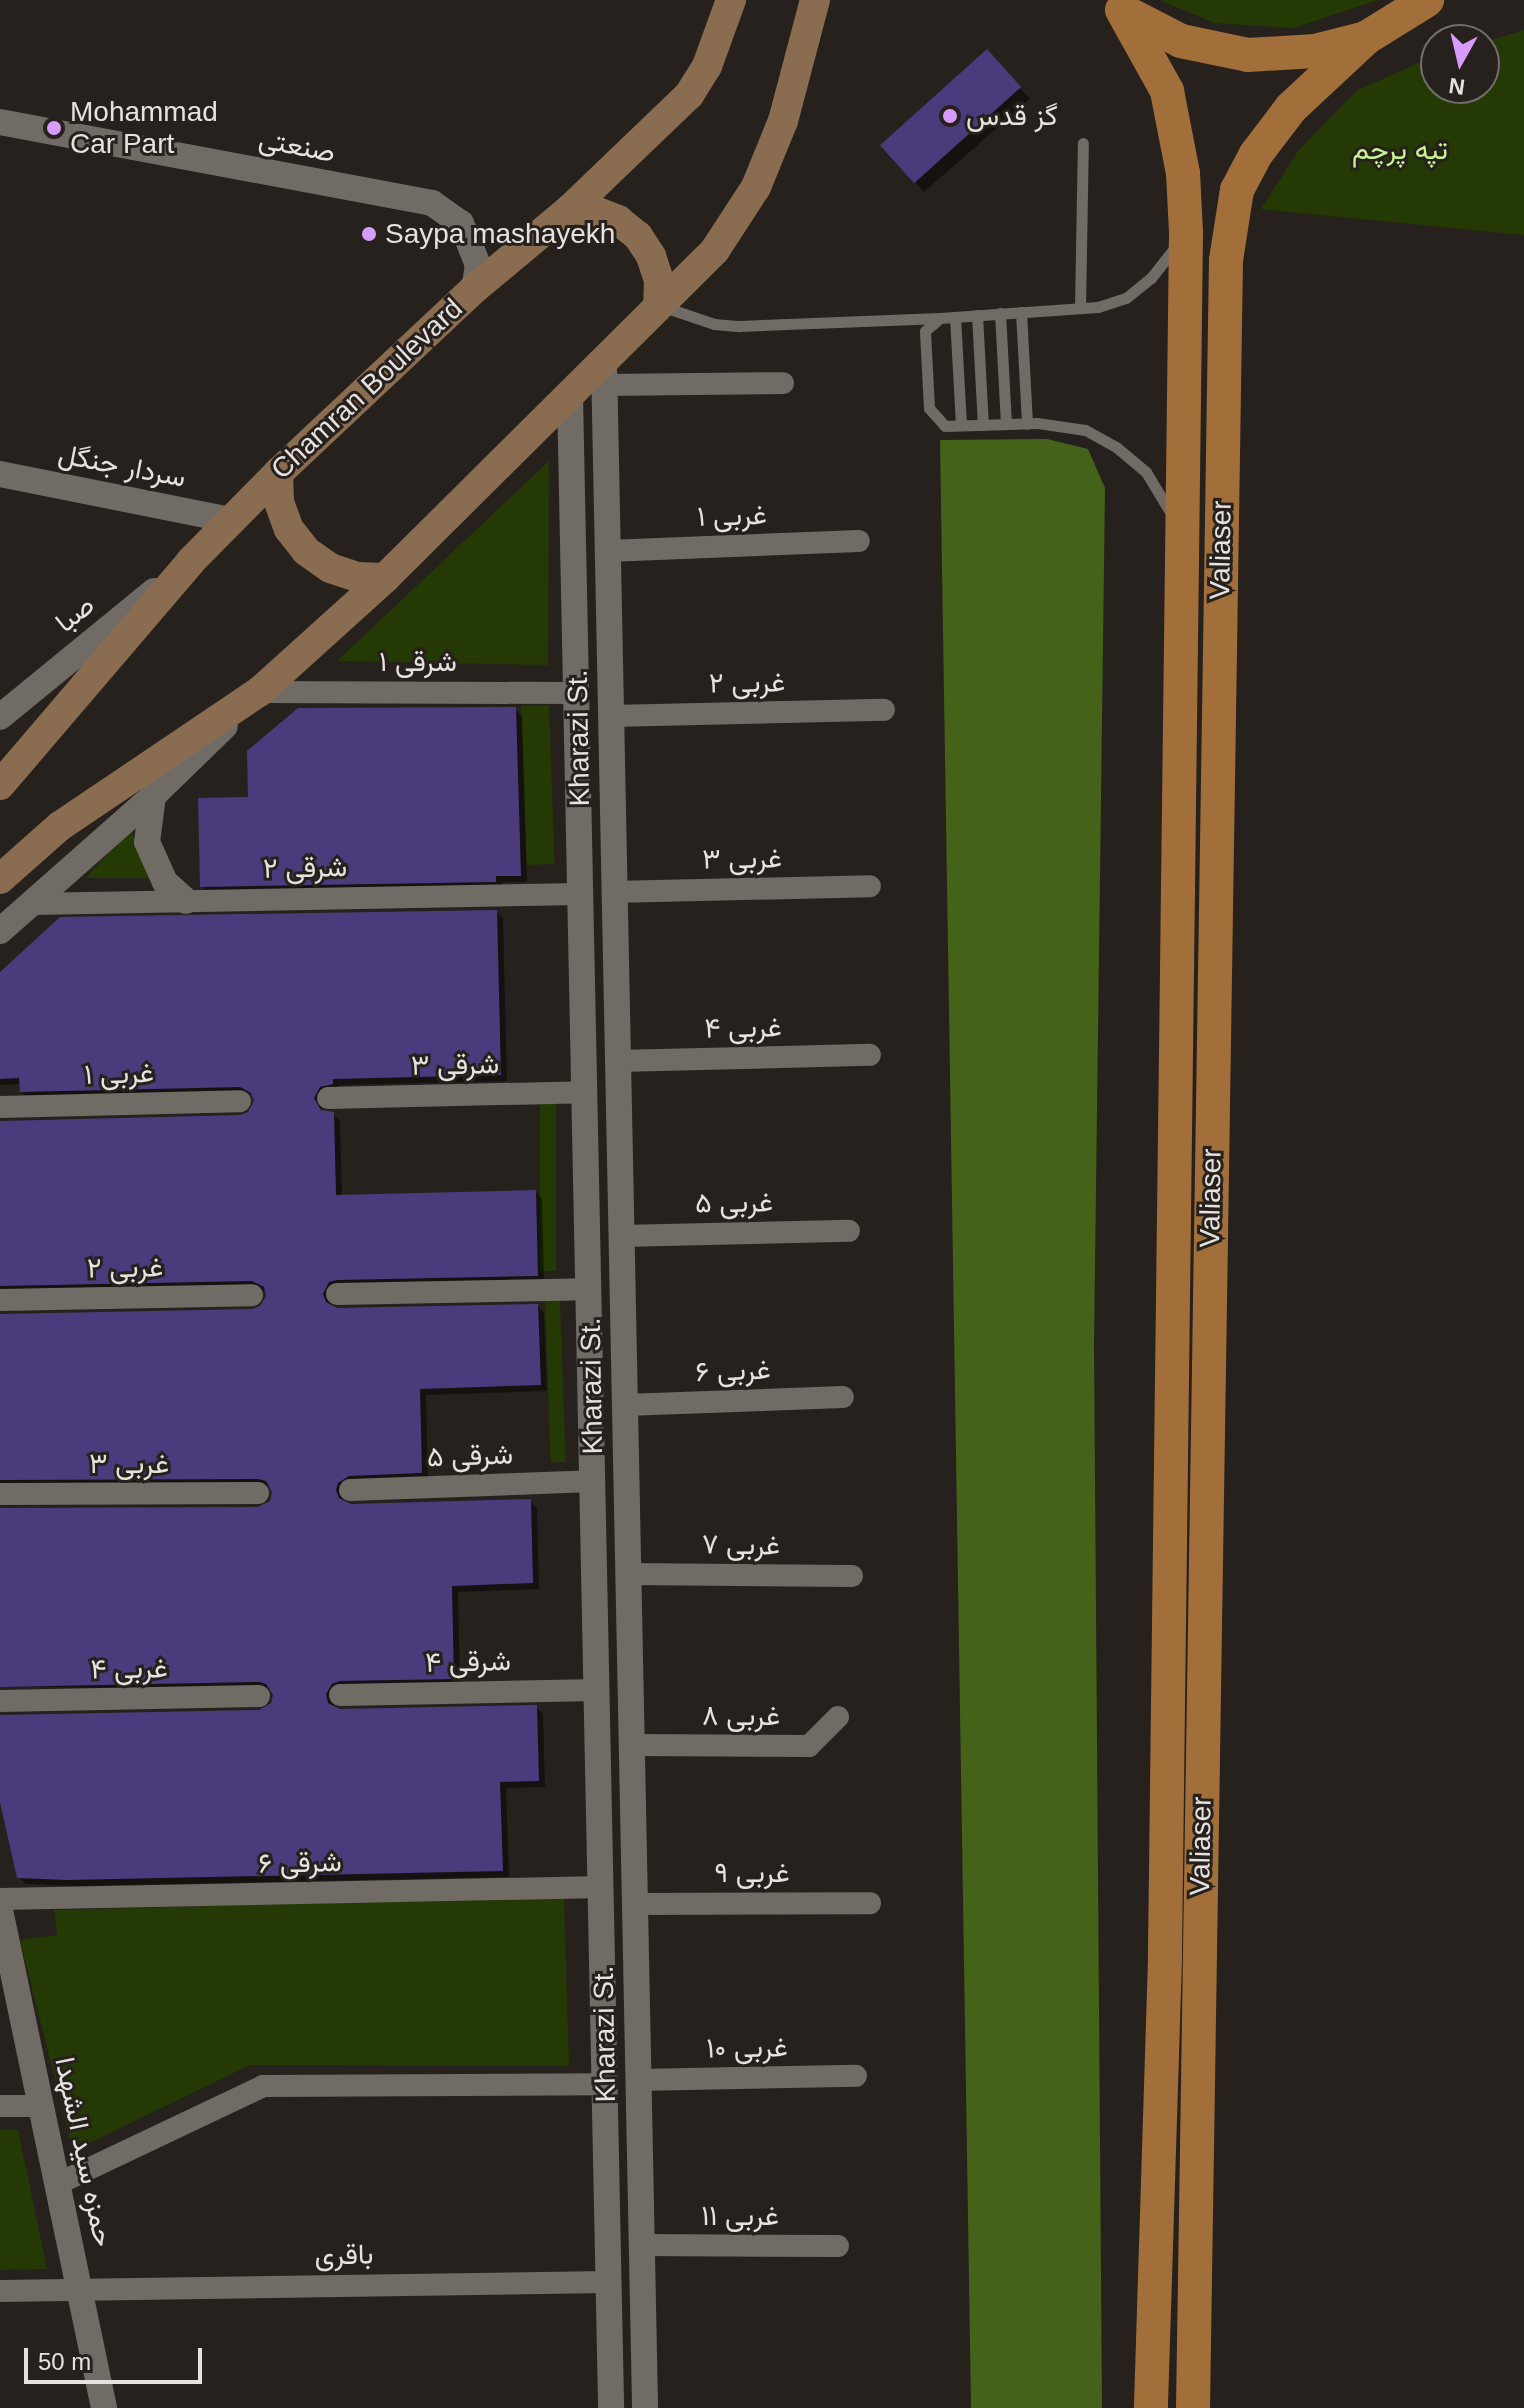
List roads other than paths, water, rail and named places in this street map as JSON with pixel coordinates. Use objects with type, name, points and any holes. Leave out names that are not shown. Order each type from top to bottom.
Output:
[{"type":"main road","name":"Chamran Boulevard","points":[[0,785],[191,561],[231,520],[474,289],[570,209],[689,95],[707,66],[731,0]]},
{"type":"main road","points":[[0,879],[93,802],[259,692],[385,578],[570,395],[604,374],[658,305],[715,250],[756,187],[783,121],[815,0]]},
{"type":"main road","points":[[1378,32],[1427,0]]},
{"type":"main road","points":[[1116,5],[1181,41],[1248,55],[1315,51],[1378,32],[1457,0]]},
{"type":"main road","name":"Valiaser","points":[[1116,5],[1167,91],[1183,173],[1186,233],[1165,1959],[1151,2408]]},
{"type":"main road","name":"Valiaser","points":[[1193,2408],[1226,260],[1237,190],[1256,154],[1291,108],[1378,32]]},
{"type":"main road","points":[[570,209],[595,211],[618,220],[638,236],[651,256],[659,281],[658,305]]},
{"type":"main road","points":[[278,473],[279,502],[289,529],[306,551],[330,568],[357,577],[385,578]]},
{"type":"street","name":"صنعتی","points":[[0,122],[432,203],[461,223],[478,265],[474,289]]},
{"type":"street","points":[[604,374],[783,383]]},
{"type":"street","name":"Kharazi St.","points":[[604,374],[645,2408]]},
{"type":"street","name":"Kharazi St.","points":[[570,395],[611,2408]]},
{"type":"street","name":"سردار جنگل","points":[[0,474],[231,520]]},
{"type":"street","name":"۱ غربی","points":[[608,551],[859,541]]},
{"type":"street","name":"صبا","points":[[0,717],[191,561]]},
{"type":"street","points":[[0,931],[153,796],[259,692]]},
{"type":"street","name":"۱ شرقی","points":[[259,692],[576,693]]},
{"type":"street","name":"۲ غربی","points":[[611,716],[884,710]]},
{"type":"street","points":[[153,796],[147,842],[165,882],[186,901]]},
{"type":"street","name":"۳ غربی","points":[[614,892],[870,886]]},
{"type":"street","name":"۲ شرقی","points":[[31,904],[580,894]]},
{"type":"street","name":"۴ غربی","points":[[618,1061],[870,1055]]},
{"type":"street","name":"۳ شرقی","points":[[328,1098],[585,1092]]},
{"type":"street","name":"۱ غربی","points":[[0,1107],[240,1101]]},
{"type":"street","name":"۵ غربی","points":[[621,1236],[849,1231]]},
{"type":"street","points":[[337,1294],[588,1289]]},
{"type":"street","name":"۲ غربی","points":[[0,1300],[252,1295]]},
{"type":"street","points":[[590,1389],[624,1396]]},
{"type":"street","name":"۶ غربی","points":[[624,1396],[843,1397]]},
{"type":"street","name":"۵ شرقی","points":[[350,1490],[592,1481]]},
{"type":"street","name":"۳ غربی","points":[[0,1494],[258,1493]]},
{"type":"street","name":"۷ غربی","points":[[628,1574],[852,1576]]},
{"type":"street","name":"۴ شرقی","points":[[340,1695],[597,1690]]},
{"type":"street","name":"۴ غربی","points":[[0,1701],[259,1696]]},
{"type":"street","name":"۸ غربی","points":[[632,1745],[809,1746],[838,1717]]},
{"type":"street","points":[[598,1785],[632,1785]]},
{"type":"street","name":"۶ شرقی","points":[[0,1899],[601,1887]]},
{"type":"street","name":"۹ غربی","points":[[635,1904],[870,1903]]},
{"type":"street","name":"حمزه سید الشهدا","points":[[0,1910],[104,2408]]},
{"type":"street","name":"۱۰ غربی","points":[[638,2080],[856,2076]]},
{"type":"street","points":[[57,2184],[263,2086],[604,2084]]},
{"type":"street","points":[[0,2106],[41,2106]]},
{"type":"street","name":"۱۱ غربی","points":[[642,2245],[838,2246]]},
{"type":"street","name":"باقری","points":[[0,2291],[609,2282]]},
{"type":"lane","points":[[1080,308],[1083,143]]},
{"type":"lane","points":[[658,305],[714,324],[739,326],[940,318],[1098,307],[1126,298],[1151,278],[1186,233]]},
{"type":"lane","points":[[1021,312],[1027,424]]},
{"type":"lane","points":[[1000,313],[1006,424]]},
{"type":"lane","points":[[977,315],[983,425]]},
{"type":"lane","points":[[955,317],[961,425]]},
{"type":"lane","points":[[940,318],[925,331],[929,408],[945,426],[1027,424],[1085,430],[1116,447],[1146,472],[1183,533]]},
{"type":"place","name":"گز قدس","points":[[950,116]]},
{"type":"place","name":"Mohammad Car Part","points":[[54,128]]},
{"type":"place","name":"Saypa mashayekh","points":[[369,234]]},
{"type":"park label","name":"تپه پرچم","points":[[1400,150]]}]
